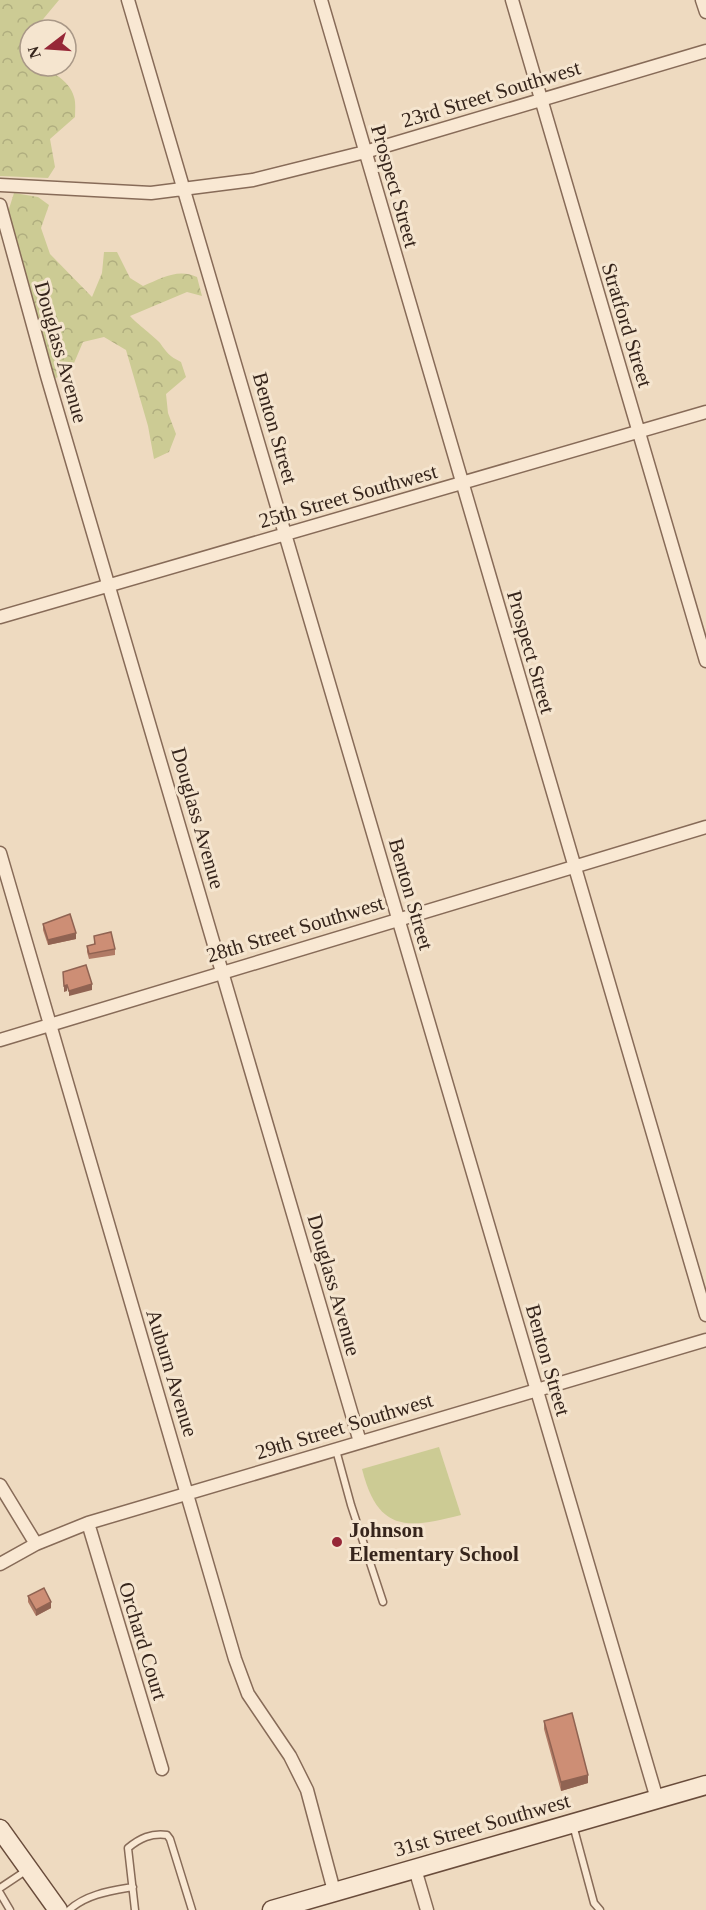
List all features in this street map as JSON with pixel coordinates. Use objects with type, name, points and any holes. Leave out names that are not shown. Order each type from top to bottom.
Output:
[{"type":"main road","name":"31st Street Southwest","points":[[272,1910],[706,1785]]},
{"type":"main road","points":[[0,1829],[27,1870],[58,1910]]},
{"type":"street","name":"Benton Street","points":[[128,0],[657,1799]]},
{"type":"street","name":"Prospect Street","points":[[321,0],[706,1315]]},
{"type":"street","name":"Stratford Street","points":[[512,0],[706,661]]},
{"type":"street","points":[[702,0],[706,12]]},
{"type":"street","name":"23rd Street Southwest","points":[[0,184],[113,192],[184,190],[275,176],[365,152],[706,51]]},
{"type":"street","name":"Douglass Avenue","points":[[0,205],[47,376],[360,1442]]},
{"type":"street","name":"25th Street Southwest","points":[[0,617],[706,412]]},
{"type":"street","name":"28th Street Southwest","points":[[0,1040],[398,918],[706,827]]},
{"type":"street","name":"Auburn Avenue","points":[[0,853],[243,1682],[261,1715],[290,1756],[307,1790],[334,1891]]},
{"type":"street","name":"29th Street Southwest","points":[[0,1564],[36,1544],[88,1523],[706,1340]]},
{"type":"street","points":[[0,1485],[36,1544]]},
{"type":"street","name":"Orchard Court","points":[[88,1523],[162,1769]]},
{"type":"street","points":[[415,1869],[427,1910]]},
{"type":"lane","points":[[336,1449],[351,1505],[384,1602]]},
{"type":"lane","points":[[573,1823],[594,1903],[600,1910]]},
{"type":"lane","points":[[135,1910],[128,1848],[148,1836],[167,1835],[192,1910]]},
{"type":"lane","points":[[0,1888],[27,1870]]},
{"type":"lane","points":[[69,1910],[76,1904],[102,1893],[133,1887]]},
{"type":"lane","points":[[0,1893],[10,1910]]},
{"type":"green space","points":[[0,0],[59,0],[44,18],[18,18],[18,78],[60,78],[72,91],[75,99],[75,117],[50,139],[55,167],[48,178],[0,176]]},
{"type":"green space","points":[[14,193],[38,197],[49,205],[41,228],[50,254],[92,297],[102,273],[104,252],[117,252],[130,278],[143,286],[163,277],[183,273],[197,277],[202,296],[187,292],[130,316],[158,340],[169,354],[181,362],[186,377],[166,394],[168,413],[176,434],[169,452],[154,459],[148,426],[126,350],[104,337],[83,342],[71,370],[52,380],[7,215]]},
{"type":"green space","points":[[439,1447],[461,1515],[425,1523],[410,1523],[397,1521],[386,1515],[376,1505],[362,1469]]},
{"type":"building","points":[[70,914],[76,933],[48,940],[43,924]]},
{"type":"building","points":[[111,932],[115,949],[89,954],[87,946],[95,944],[94,936]]},
{"type":"building","points":[[86,965],[92,984],[69,991],[67,985],[64,986],[63,972]]},
{"type":"building","points":[[44,1588],[51,1602],[36,1610],[28,1596]]},
{"type":"building","points":[[572,1713],[588,1775],[561,1782],[544,1721]]},
{"type":"place","name":"Johnson Elementary School","points":[[337,1542]]}]
